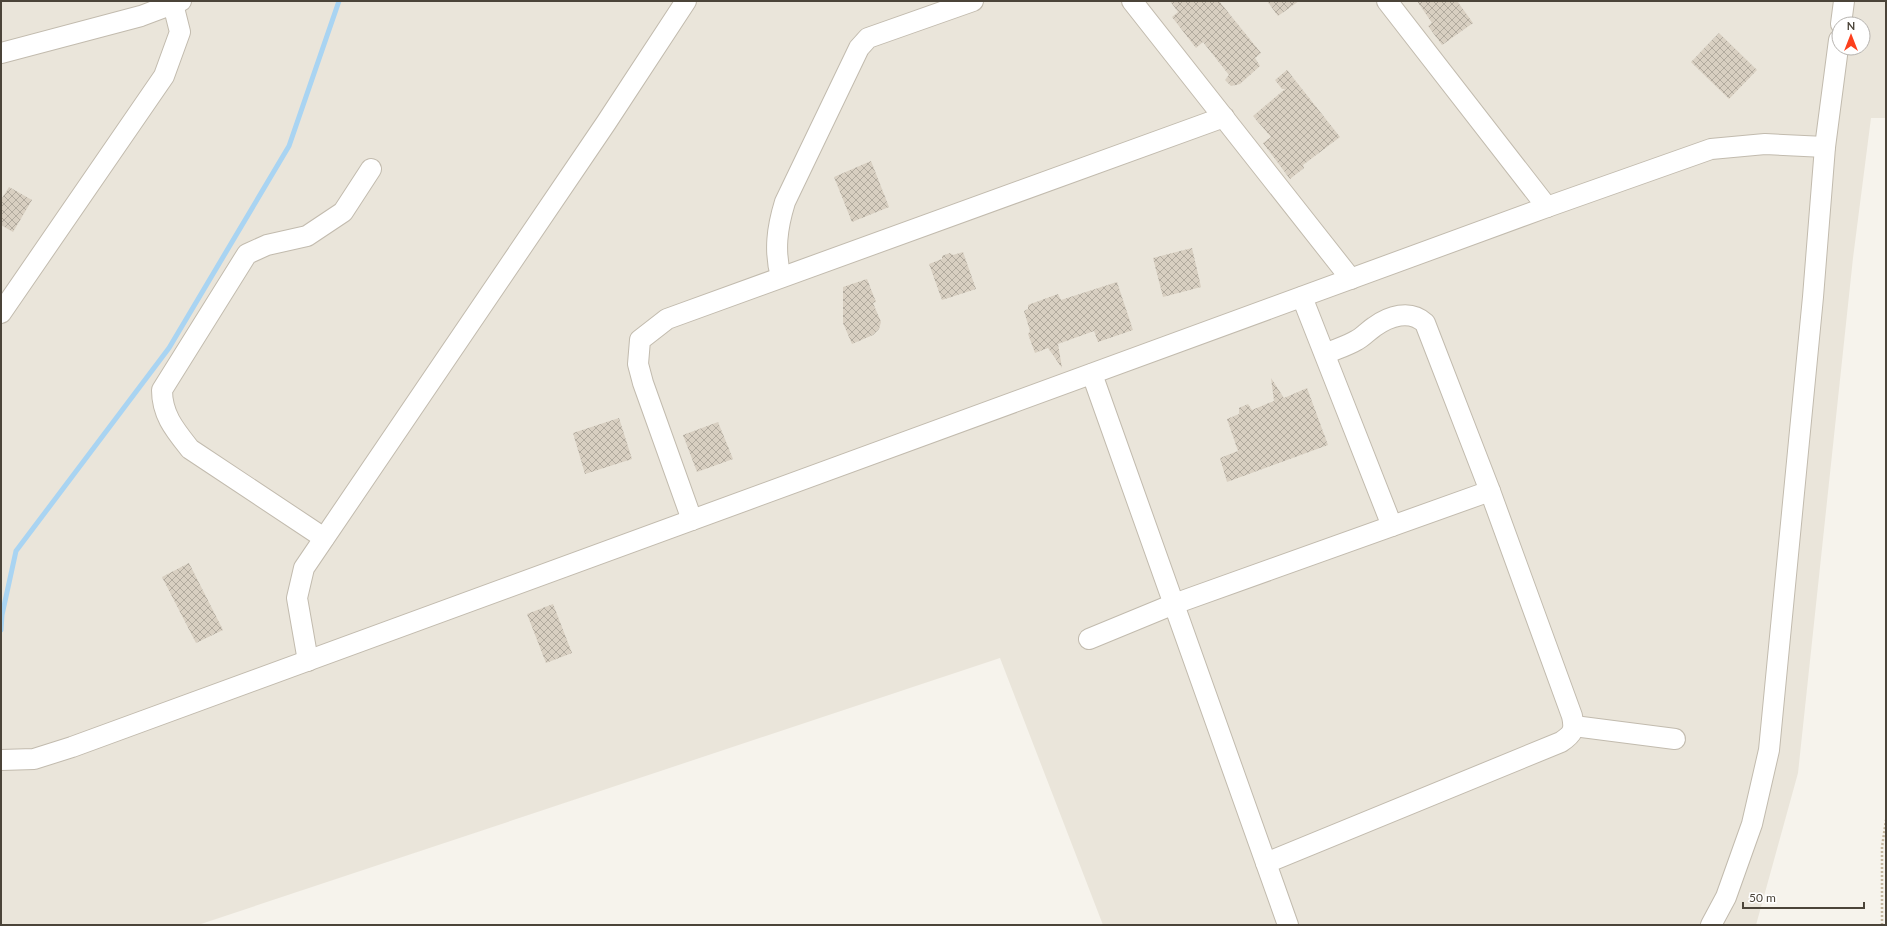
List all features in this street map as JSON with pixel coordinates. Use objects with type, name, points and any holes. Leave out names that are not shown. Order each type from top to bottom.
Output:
[{"type":"street","points":[[308,661],[298,598],[304,568],[606,123],[686,1]]},
{"type":"street","points":[[781,277],[776,259],[780,219],[785,202],[859,48],[868,38],[973,1]]},
{"type":"street","points":[[1132,1],[1351,279]]},
{"type":"street","points":[[1387,1],[1547,207]]},
{"type":"street","points":[[1842,16],[1844,1]]},
{"type":"street","points":[[1,53],[141,16],[177,2],[180,32],[164,76],[1,313]]},
{"type":"street","points":[[1712,925],[1726,897],[1752,824],[1769,750],[1813,297],[1825,147],[1837,56]]},
{"type":"street","points":[[692,520],[643,383],[638,364],[640,340],[667,319],[1224,117]]},
{"type":"street","points":[[1,760],[34,759],[72,747],[1547,207],[1711,149],[1765,144],[1825,147]]},
{"type":"street","points":[[324,538],[190,449],[174,430],[162,404],[162,390],[247,254],[267,245],[307,236],[343,212],[371,168]]},
{"type":"street","points":[[1302,297],[1392,526]]},
{"type":"street","points":[[1266,863],[1561,742],[1569,736],[1574,726],[1572,716],[1490,491],[1425,323],[1419,317],[1411,314],[1396,317],[1376,326],[1355,341],[1325,354]]},
{"type":"street","points":[[1092,374],[1288,925]]},
{"type":"street","points":[[1089,639],[1174,604],[1490,491]]},
{"type":"street","points":[[1574,726],[1675,739]]},
{"type":"path","points":[[1882,925],[1882,847],[1886,820]]},
{"type":"shaded area","points":[[1,1],[1886,1],[1886,118],[1871,118],[1853,258],[1798,773],[1756,925],[1103,925],[1000,658],[198,925],[1,925]]},
{"type":"building","points":[[1170,1],[1219,1],[1261,53],[1255,58],[1260,66],[1240,84],[1231,86],[1225,80],[1229,75],[1203,42],[1196,48],[1172,17],[1178,12]]},
{"type":"building","points":[[1267,1],[1299,1],[1278,16]]},
{"type":"building","points":[[1417,1],[1457,1],[1473,23],[1442,45],[1428,26],[1432,23]]},
{"type":"building","points":[[1719,33],[1757,70],[1729,99],[1691,62]]},
{"type":"building","points":[[1287,70],[1340,137],[1303,165],[1304,168],[1290,179],[1263,143],[1271,137],[1253,116],[1285,89],[1282,89],[1275,80]]},
{"type":"building","points":[[871,161],[889,207],[852,222],[834,177]]},
{"type":"building","points":[[9,187],[32,200],[13,232],[1,225],[1,200]]},
{"type":"building","points":[[1192,248],[1201,287],[1163,297],[1153,258]]},
{"type":"building","points":[[963,252],[976,289],[942,300],[929,264],[942,259],[942,256],[950,253],[953,255]]},
{"type":"building","points":[[867,279],[876,302],[873,303],[881,322],[879,329],[873,335],[852,344],[843,323],[843,287]]},
{"type":"building","points":[[1117,282],[1133,330],[1098,342],[1094,331],[1058,344],[1062,368],[1048,348],[1035,353],[1028,334],[1030,331],[1024,311],[1028,309],[1028,305],[1058,294],[1061,300]]},
{"type":"building","points":[[1271,378],[1284,398],[1307,388],[1328,445],[1227,482],[1220,458],[1238,451],[1227,419],[1239,414],[1239,408],[1248,404],[1252,410],[1274,401]]},
{"type":"building","points":[[619,418],[632,459],[585,474],[573,433]]},
{"type":"building","points":[[718,422],[733,459],[697,472],[683,435]]},
{"type":"building","points":[[189,563],[223,630],[196,643],[162,577]]},
{"type":"building","points":[[553,604],[572,653],[546,663],[527,614]]},
{"type":"waterway","points":[[1,630],[2,615],[16,551],[169,348],[289,146],[339,1]]}]
